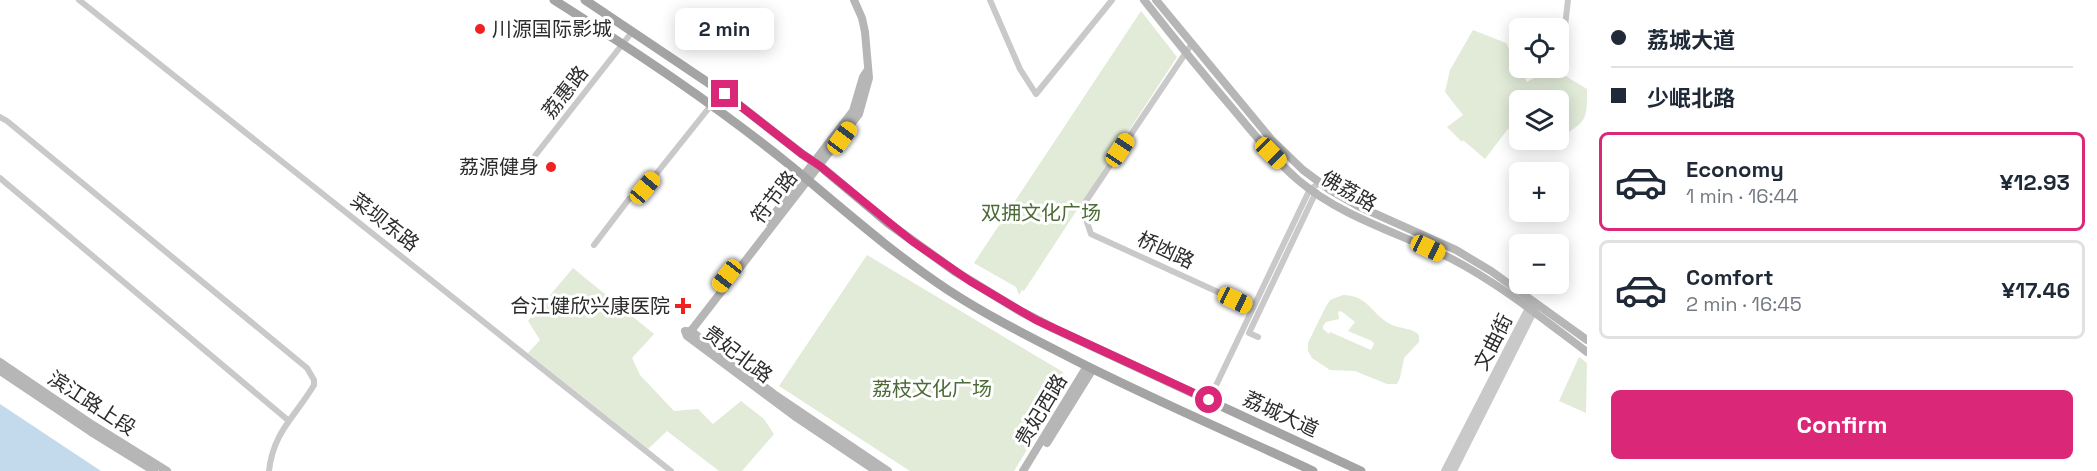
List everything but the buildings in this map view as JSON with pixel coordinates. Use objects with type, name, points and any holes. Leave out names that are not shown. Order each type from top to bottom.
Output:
[{"type":"main road","name":"荔城大道","points":[[554,0],[623,43],[712,104],[893,251],[959,297],[1012,328],[1090,368],[1313,471]]},
{"type":"main road","name":"荔城大道","points":[[585,0],[725,94],[818,164],[896,229],[970,281],[1036,320],[1361,471]]},
{"type":"main road","name":"符节路","points":[[688,332],[859,114],[869,78],[865,32],[854,0]]},
{"type":"main road","name":"佛荔路","points":[[1144,0],[1185,53],[1265,147],[1313,191],[1354,216],[1452,259],[1532,310],[1587,352]]},
{"type":"main road","name":"佛荔路","points":[[1156,0],[1270,139],[1303,170],[1358,206],[1456,250],[1491,271],[1587,340]]},
{"type":"main road","points":[[830,200],[843,185]]},
{"type":"main road","points":[[946,288],[956,272]]},
{"type":"main road","points":[[959,297],[970,281]]},
{"type":"main road","name":"贵妃北路","points":[[688,332],[873,469]]},
{"type":"main road","name":"滨江路上段","points":[[0,362],[93,425],[167,471]]},
{"type":"main road","name":"贵妃西路","points":[[1023,471],[1090,368]]},
{"type":"main road","name":"贵妃西路","points":[[1029,471],[1090,368]]},
{"type":"main road","name":"滨江路上段","points":[[0,371],[154,471]]},
{"type":"main road","points":[[873,469],[888,471]]},
{"type":"street","name":"菜坝东路","points":[[79,0],[670,471]]},
{"type":"street","points":[[990,0],[1020,69],[1036,94],[1112,0]]},
{"type":"street","points":[[1566,18],[1568,0]]},
{"type":"street","name":"荔惠路","points":[[524,171],[632,32]]},
{"type":"street","points":[[1185,53],[1191,45]]},
{"type":"street","name":"桥凼路","points":[[1185,53],[1082,207],[1091,234],[1253,308]]},
{"type":"street","points":[[594,244],[629,199],[645,188],[712,104]]},
{"type":"street","points":[[0,117],[312,374],[314,385],[273,447],[269,471]]},
{"type":"street","points":[[0,178],[289,421]]},
{"type":"street","points":[[1209,400],[1253,308],[1313,191],[1320,183]]},
{"type":"street","points":[[1258,337],[1249,333],[1313,191]]},
{"type":"street","name":"文曲街","points":[[1445,471],[1537,303]]},
{"type":"street","name":"文曲街","points":[[1453,471],[1532,310]]},
{"type":"green space","name":"双拥文化广场","points":[[1141,11],[1177,57],[1024,291],[1022,290],[1019,295],[1016,287],[974,263]]},
{"type":"green space","points":[[1473,30],[1506,43],[1509,49],[1509,78],[1525,78],[1527,82],[1534,78],[1569,78],[1587,89],[1586,114],[1581,123],[1569,132],[1569,90],[1509,90],[1509,128],[1485,159],[1463,140],[1462,142],[1447,127],[1463,115],[1445,92],[1450,70]]},
{"type":"green space","name":"荔枝文化广场","points":[[867,255],[1063,372],[1066,386],[1014,471],[910,471],[779,386]]},
{"type":"green space","points":[[573,268],[654,334],[632,358],[640,375],[674,411],[698,409],[713,424],[741,401],[764,419],[774,434],[742,471],[719,471],[667,431],[648,449],[528,353],[540,340],[528,321]]},
{"type":"green space","points":[[1343,295],[1359,298],[1385,321],[1419,335],[1419,342],[1404,358],[1397,384],[1387,384],[1355,371],[1330,370],[1312,358],[1308,351],[1308,343],[1330,300]],"holes":[[[1341,311],[1355,322],[1348,331],[1372,341],[1374,344],[1371,350],[1330,332],[1329,334],[1323,329],[1326,322],[1339,319],[1338,312]]]},
{"type":"green space","points":[[1579,357],[1587,363],[1586,413],[1559,401]]},
{"type":"water","points":[[0,404],[101,471],[0,471]]},
{"type":"place","name":"川源国际影城","points":[[480,29]]},
{"type":"place","name":"荔源健身","points":[[551,167]]},
{"type":"place","name":"合江健欣兴康医院","points":[[683,306]]},
{"type":"route","points":[[725,94],[820,166],[912,241],[970,281],[1036,320],[1209,400]]}]
